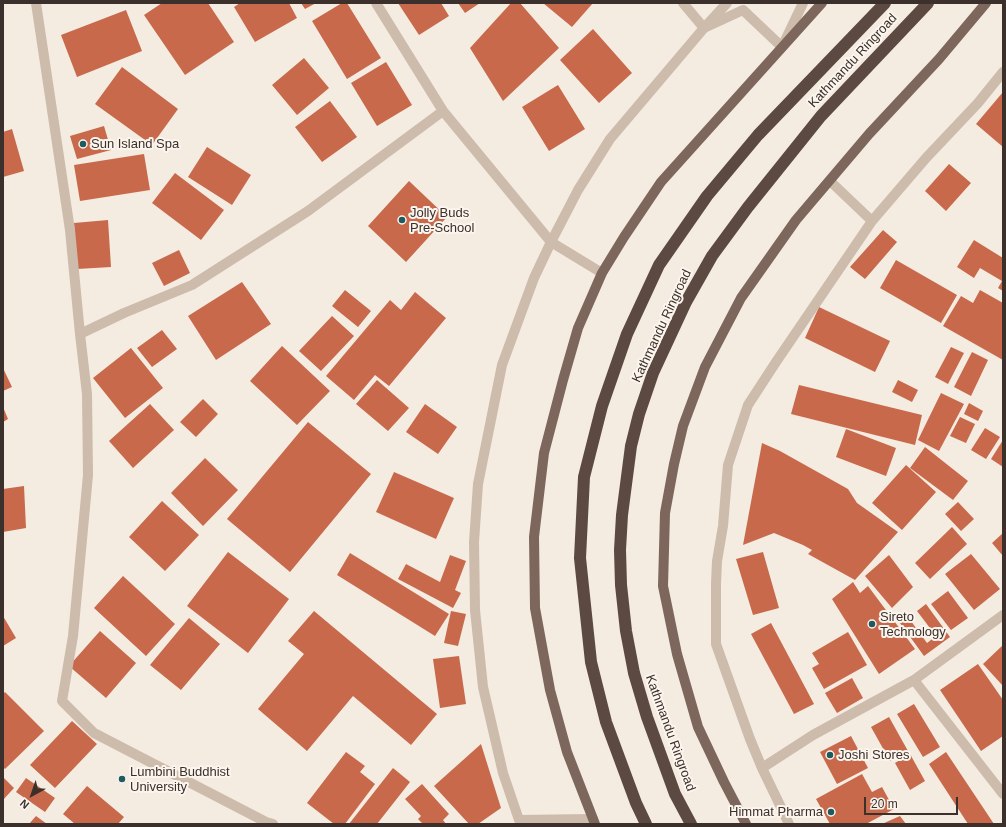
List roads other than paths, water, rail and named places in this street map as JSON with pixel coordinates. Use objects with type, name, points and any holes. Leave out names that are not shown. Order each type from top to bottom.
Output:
[{"type":"highway","name":"Kathmandu Ringroad","points":[[646,824],[636,803],[606,722],[591,662],[580,558],[584,477],[602,406],[627,334],[659,265],[707,196],[758,135],[886,3]]},
{"type":"highway","name":"Kathmandu Ringroad","points":[[691,824],[675,794],[647,717],[634,674],[626,631],[621,585],[621,529],[631,446],[639,414],[653,373],[686,302],[712,256],[748,207],[821,116],[928,3]]},
{"type":"main road","points":[[594,822],[567,752],[550,690],[535,608],[534,537],[544,453],[561,387],[578,328],[602,273],[624,237],[662,182],[822,3]]},
{"type":"main road","points":[[746,824],[698,727],[677,654],[663,586],[665,513],[683,426],[705,366],[741,298],[796,220],[869,134],[939,59],[986,3]]},
{"type":"street","points":[[36,3],[70,230],[87,394],[88,475],[73,636],[62,701],[94,733],[266,822],[273,824]]},
{"type":"street","points":[[376,3],[443,111],[551,242],[602,273]]},
{"type":"street","points":[[683,3],[704,28]]},
{"type":"street","points":[[594,822],[519,820],[503,773],[483,687],[475,610],[474,542],[478,484],[502,365],[534,278],[551,242],[578,190],[610,139],[727,3]]},
{"type":"street","points":[[704,28],[743,10],[782,47],[803,3]]},
{"type":"street","points":[[789,824],[750,739],[716,644],[717,561],[723,526],[728,465],[748,405],[872,221],[926,158],[978,103],[1003,72]]},
{"type":"street","points":[[80,334],[124,313],[192,285],[308,211],[443,111]]},
{"type":"street","points":[[830,181],[872,221]]},
{"type":"street","points":[[762,768],[813,735],[914,680],[1003,615]]},
{"type":"street","points":[[914,680],[1003,794]]},
{"type":"place","name":"Sun Island Spa","points":[[83,144]]},
{"type":"place","name":"Jolly Buds Pre-School","points":[[402,220]]},
{"type":"place","name":"Sireto Technology","points":[[872,624]]},
{"type":"place","name":"Joshi Stores","points":[[830,755]]},
{"type":"place","name":"Lumbini Buddhist University","points":[[122,779]]},
{"type":"place","name":"Himmat Pharma","points":[[831,812]]}]
